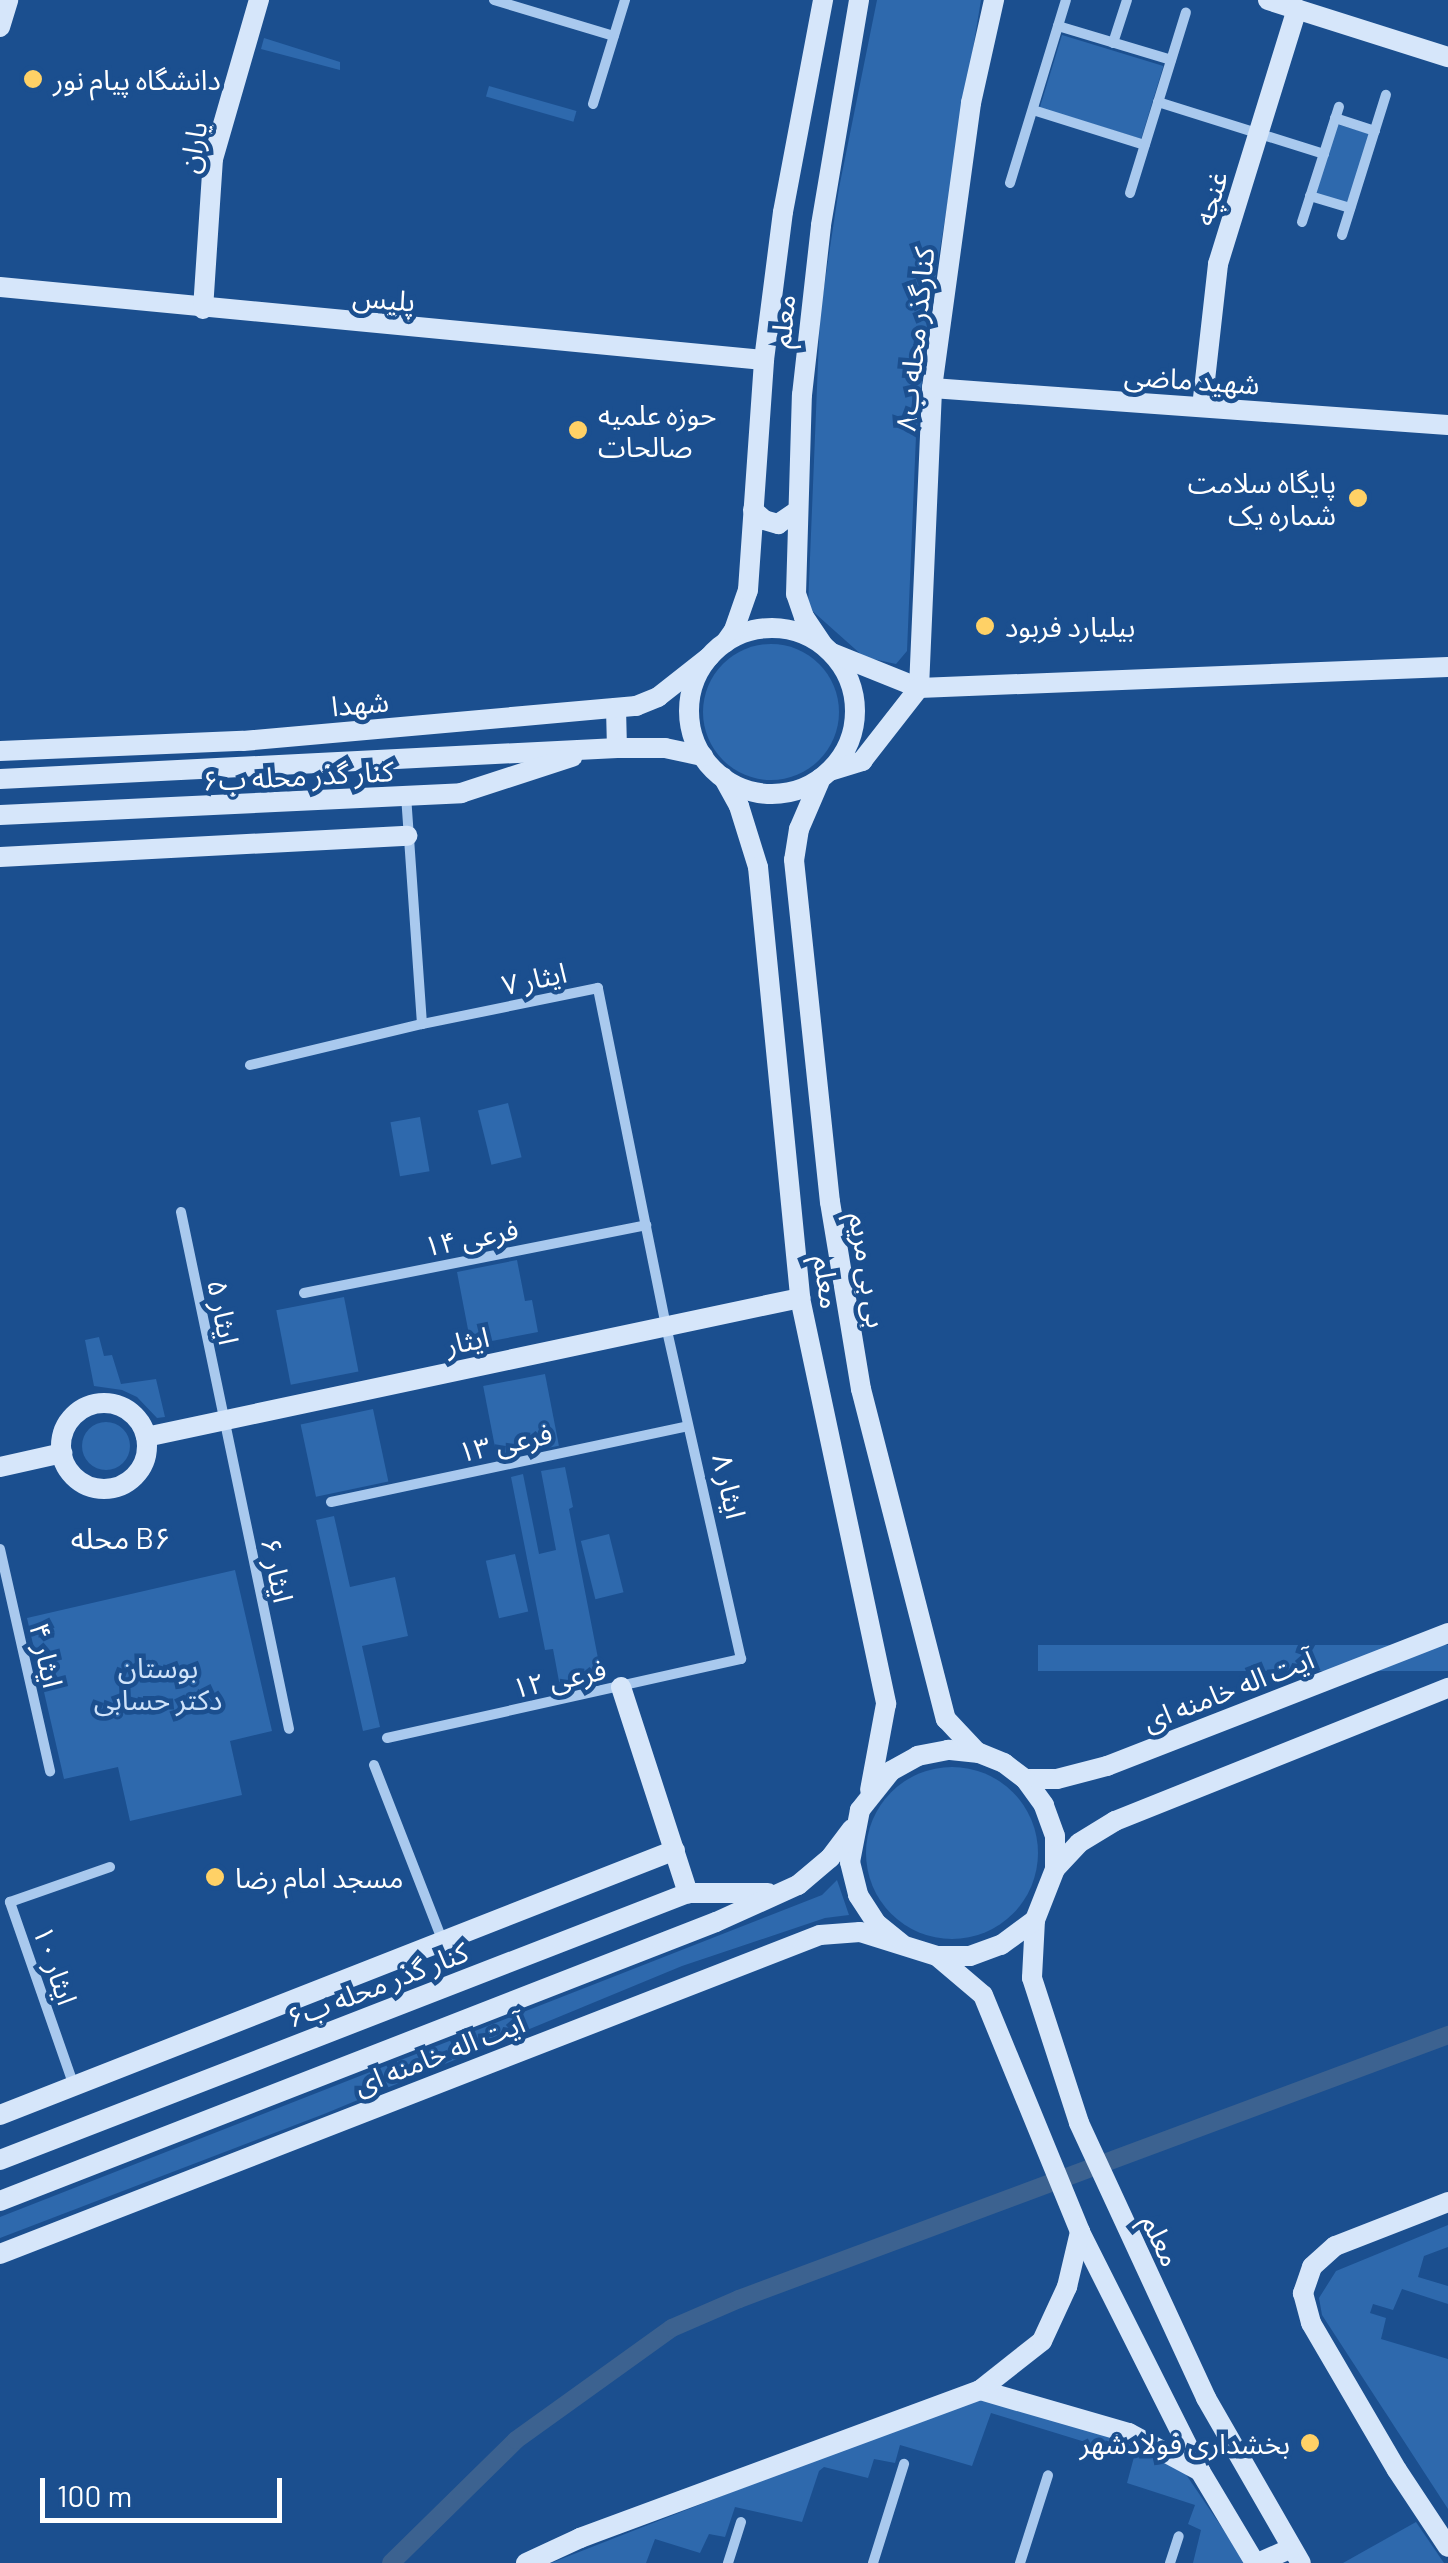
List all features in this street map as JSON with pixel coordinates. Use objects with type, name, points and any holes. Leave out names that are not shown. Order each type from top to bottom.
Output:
[{"type":"main road","points":[[0,27],[8,0]]},
{"type":"main road","name":"یاران","points":[[204,310],[214,159],[259,0]]},
{"type":"main road","name":"معلم","points":[[717,650],[748,590],[764,360],[783,212],[822,0]]},
{"type":"main road","name":"معلم","points":[[828,649],[804,618],[796,594],[797,511],[811,304],[859,0]]},
{"type":"main road","name":"کنارگذر محله ب۸","points":[[918,688],[932,388],[971,103],[994,0]]},
{"type":"main road","points":[[1268,0],[1448,56]]},
{"type":"main road","name":"غنچه","points":[[1202,408],[1218,264],[1297,9]]},
{"type":"main road","name":"پلیس","points":[[0,287],[204,310],[764,360]]},
{"type":"main road","name":"شهید ماضی","points":[[932,388],[1448,425]]},
{"type":"main road","points":[[753,510],[764,520],[778,524],[797,511]]},
{"type":"main road","points":[[918,688],[862,761],[782,794],[741,788],[722,777],[703,756],[690,716],[694,685],[717,650],[764,628],[804,634],[828,649],[918,688],[1448,667]]},
{"type":"main road","points":[[825,774],[845,750],[854,726],[851,687],[828,649]]},
{"type":"main road","name":"شهدا","points":[[0,752],[243,741],[616,708],[658,697],[717,650]]},
{"type":"main road","points":[[616,708],[617,748]]},
{"type":"main road","name":"شهدا","points":[[0,779],[617,748],[665,748],[703,756]]},
{"type":"main road","name":"کنار گذر محله ب۶","points":[[0,816],[461,793],[592,749]]},
{"type":"main road","points":[[26,750],[26,778]]},
{"type":"main road","name":"بی بی مریم","points":[[825,774],[799,829],[794,860],[830,1202],[861,1390],[946,1719],[979,1753]]},
{"type":"main road","name":"معلم","points":[[722,777],[738,806],[758,867],[800,1298],[886,1704],[869,1793]]},
{"type":"main road","points":[[0,857],[407,836]]},
{"type":"main road","points":[[758,867],[769,859],[794,860]]},
{"type":"main road","name":"ایثار","points":[[146,1437],[800,1298]]},
{"type":"main road","points":[[100,1403],[134,1416],[146,1437],[147,1451],[136,1476],[112,1489],[98,1489],[74,1477],[62,1453],[67,1425],[76,1414],[100,1403]]},
{"type":"main road","points":[[0,1466],[62,1453]]},
{"type":"main road","name":"آیت اله خامنه ای","points":[[1025,1779],[1058,1778],[1107,1766],[1448,1633]]},
{"type":"main road","points":[[621,1687],[688,1893]]},
{"type":"main road","points":[[1055,1869],[1055,1836],[1044,1806],[1025,1779],[1004,1763],[979,1753],[948,1750],[918,1756],[891,1771],[869,1793],[853,1828],[850,1862],[858,1894],[876,1923],[902,1944],[937,1956],[970,1956],[1001,1945],[1035,1920],[1055,1869],[1079,1843],[1115,1822],[1448,1688]]},
{"type":"main road","name":"آیت اله خامنه ای","points":[[0,2202],[716,1922],[780,1893],[830,1858],[853,1828]]},
{"type":"main road","points":[[0,2115],[674,1850]]},
{"type":"main road","name":"کنار گذر محله ب۶","points":[[0,2160],[688,1893],[780,1893]]},
{"type":"main road","name":"معلم","points":[[1035,1920],[1032,1978],[1079,2122],[1206,2398],[1296,2555]]},
{"type":"main road","name":"آیت اله خامنه ای","points":[[0,2254],[820,1935],[860,1932],[902,1944]]},
{"type":"main road","points":[[937,1956],[983,1995],[1080,2232],[1200,2471],[1257,2563],[1296,2555]]},
{"type":"main road","points":[[1448,2202],[1336,2246],[1312,2267],[1303,2294],[1310,2324],[1396,2470],[1448,2547]]},
{"type":"main road","points":[[526,2563],[580,2538],[980,2390],[1042,2341],[1068,2288],[1080,2232]]},
{"type":"main road","points":[[980,2390],[1130,2433],[1200,2471]]},
{"type":"street","points":[[494,0],[614,36]]},
{"type":"street","points":[[592,104],[625,0]]},
{"type":"street","points":[[1010,183],[1066,0]]},
{"type":"street","points":[[1113,43],[1127,0]]},
{"type":"street","points":[[1130,193],[1186,12]]},
{"type":"street","points":[[1058,26],[1171,60]]},
{"type":"street","points":[[1342,235],[1386,94]]},
{"type":"street","points":[[1158,102],[1324,154]]},
{"type":"street","points":[[1033,110],[1145,144]]},
{"type":"street","points":[[1302,222],[1337,113],[1374,130]]},
{"type":"street","points":[[1310,196],[1350,208]]},
{"type":"street","points":[[250,1065],[422,1024],[406,798]]},
{"type":"street","name":"ایثار ۷","points":[[422,1024],[598,988],[666,1326]]},
{"type":"street","name":"ایثار ۵","points":[[181,1212],[223,1420]]},
{"type":"street","name":"فرعی ۱۴","points":[[304,1293],[646,1224]]},
{"type":"street","name":"ایثار ۸","points":[[666,1326],[741,1659]]},
{"type":"street","name":"ایثار ۶","points":[[223,1420],[289,1729]]},
{"type":"street","name":"فرعی ۱۳","points":[[331,1502],[688,1426]]},
{"type":"street","name":"ایثار ۴","points":[[0,1549],[50,1771]]},
{"type":"street","name":"فرعی ۱۲","points":[[387,1738],[741,1659]]},
{"type":"street","points":[[374,1766],[442,1942]]},
{"type":"street","name":"ایثار ۱۰","points":[[74,2087],[10,1902],[110,1867]]},
{"type":"street","points":[[872,2563],[904,2464]]},
{"type":"street","points":[[1020,2563],[1048,2474]]},
{"type":"street","points":[[728,2563],[741,2522]]},
{"type":"street","points":[[1170,2563],[1179,2536]]},
{"type":"green space","points":[[877,0],[981,0],[929,316],[916,436],[907,651],[896,664],[864,657],[808,607],[820,314],[839,188]]},
{"type":"green space","points":[[1062,35],[1163,66],[1141,139],[1040,108]]},
{"type":"green space","points":[[264,38],[340,62],[340,70],[261,49]]},
{"type":"green space","points":[[489,86],[576,111],[573,122],[486,97]]},
{"type":"green space","points":[[1336,124],[1370,134],[1350,204],[1316,194]]},
{"type":"green space","points":[[771,644],[797,649],[819,664],[834,686],[839,712],[834,738],[819,760],[797,775],[771,780],[745,775],[723,760],[708,738],[703,712],[708,686],[723,664],[745,649]]},
{"type":"green space","points":[[508,1103],[522,1157],[491,1165],[478,1110]]},
{"type":"green space","points":[[420,1117],[430,1171],[400,1176],[390,1122]]},
{"type":"green space","points":[[517,1260],[525,1301],[532,1300],[538,1332],[471,1345],[457,1272]]},
{"type":"green space","points":[[344,1297],[359,1372],[291,1385],[276,1310]]},
{"type":"green space","points":[[99,1337],[104,1356],[112,1355],[121,1384],[156,1379],[165,1417],[157,1418],[137,1397],[122,1390],[94,1386],[85,1340]]},
{"type":"green space","points":[[545,1374],[559,1446],[497,1458],[483,1386]]},
{"type":"green space","points":[[373,1409],[388,1481],[316,1497],[301,1424]]},
{"type":"green space","points":[[106,1422],[123,1429],[130,1446],[123,1463],[106,1470],[89,1463],[82,1446],[89,1429]]},
{"type":"green space","points":[[565,1467],[573,1507],[569,1509],[603,1684],[561,1692],[553,1649],[545,1650],[511,1477],[523,1474],[539,1554],[556,1550],[541,1471]]},
{"type":"green space","points":[[334,1516],[350,1587],[395,1577],[408,1636],[362,1646],[380,1727],[363,1731],[316,1520]]},
{"type":"green space","points":[[609,1534],[624,1592],[595,1599],[581,1541]]},
{"type":"green space","points":[[515,1554],[528,1611],[499,1618],[486,1561]]},
{"type":"green space","name":"بوستان دکتر حسابی","points":[[235,1570],[272,1731],[230,1741],[242,1795],[130,1821],[118,1767],[64,1779],[27,1618]]},
{"type":"green space","points":[[1038,1645],[1448,1645],[1448,1671],[1038,1671]]},
{"type":"green space","points":[[952,1767],[985,1773],[1013,1792],[1032,1820],[1038,1853],[1032,1886],[1013,1914],[985,1933],[952,1939],[919,1933],[891,1914],[872,1886],[866,1853],[872,1820],[891,1792],[919,1773]]},
{"type":"green space","points":[[837,1880],[849,1915],[825,1918],[682,1966],[324,2114],[0,2238],[0,2217],[822,1895]]},
{"type":"green space","points":[[1448,2225],[1448,2247],[1424,2256],[1418,2277],[1448,2286],[1448,2304],[1402,2289],[1393,2310],[1373,2304],[1370,2313],[1386,2318],[1381,2339],[1448,2359],[1448,2509],[1322,2315],[1319,2298],[1336,2271]]},
{"type":"green space","points":[[979,2395],[1134,2443],[1185,2473],[1246,2563],[1193,2563],[1201,2530],[1188,2524],[1195,2505],[1127,2483],[1134,2457],[991,2413],[972,2466],[900,2445],[895,2463],[874,2459],[868,2478],[824,2467],[819,2471],[802,2522],[735,2507],[725,2537],[709,2534],[700,2553],[655,2539],[646,2563],[551,2563]]},
{"type":"green space","points":[[1416,2522],[1444,2563],[1343,2563]]},
{"type":"waterway","points":[[391,2563],[516,2440],[672,2328],[739,2299],[1448,2035]]},
{"type":"place","name":"دانشگاه پیام نور","points":[[33,79]]},
{"type":"place","name":"حوزه علمیه صالحات","points":[[578,430]]},
{"type":"place","name":"پایگاه سلامت شماره یک","points":[[1358,498]]},
{"type":"place","name":"بیلیارد فربود","points":[[985,626]]},
{"type":"place","name":"مسجد امام رضا","points":[[215,1877]]},
{"type":"place","name":"بخشداری فولادشهر","points":[[1310,2443]]},
{"type":"district","name":"محله B۶","points":[[121,1537]]}]
